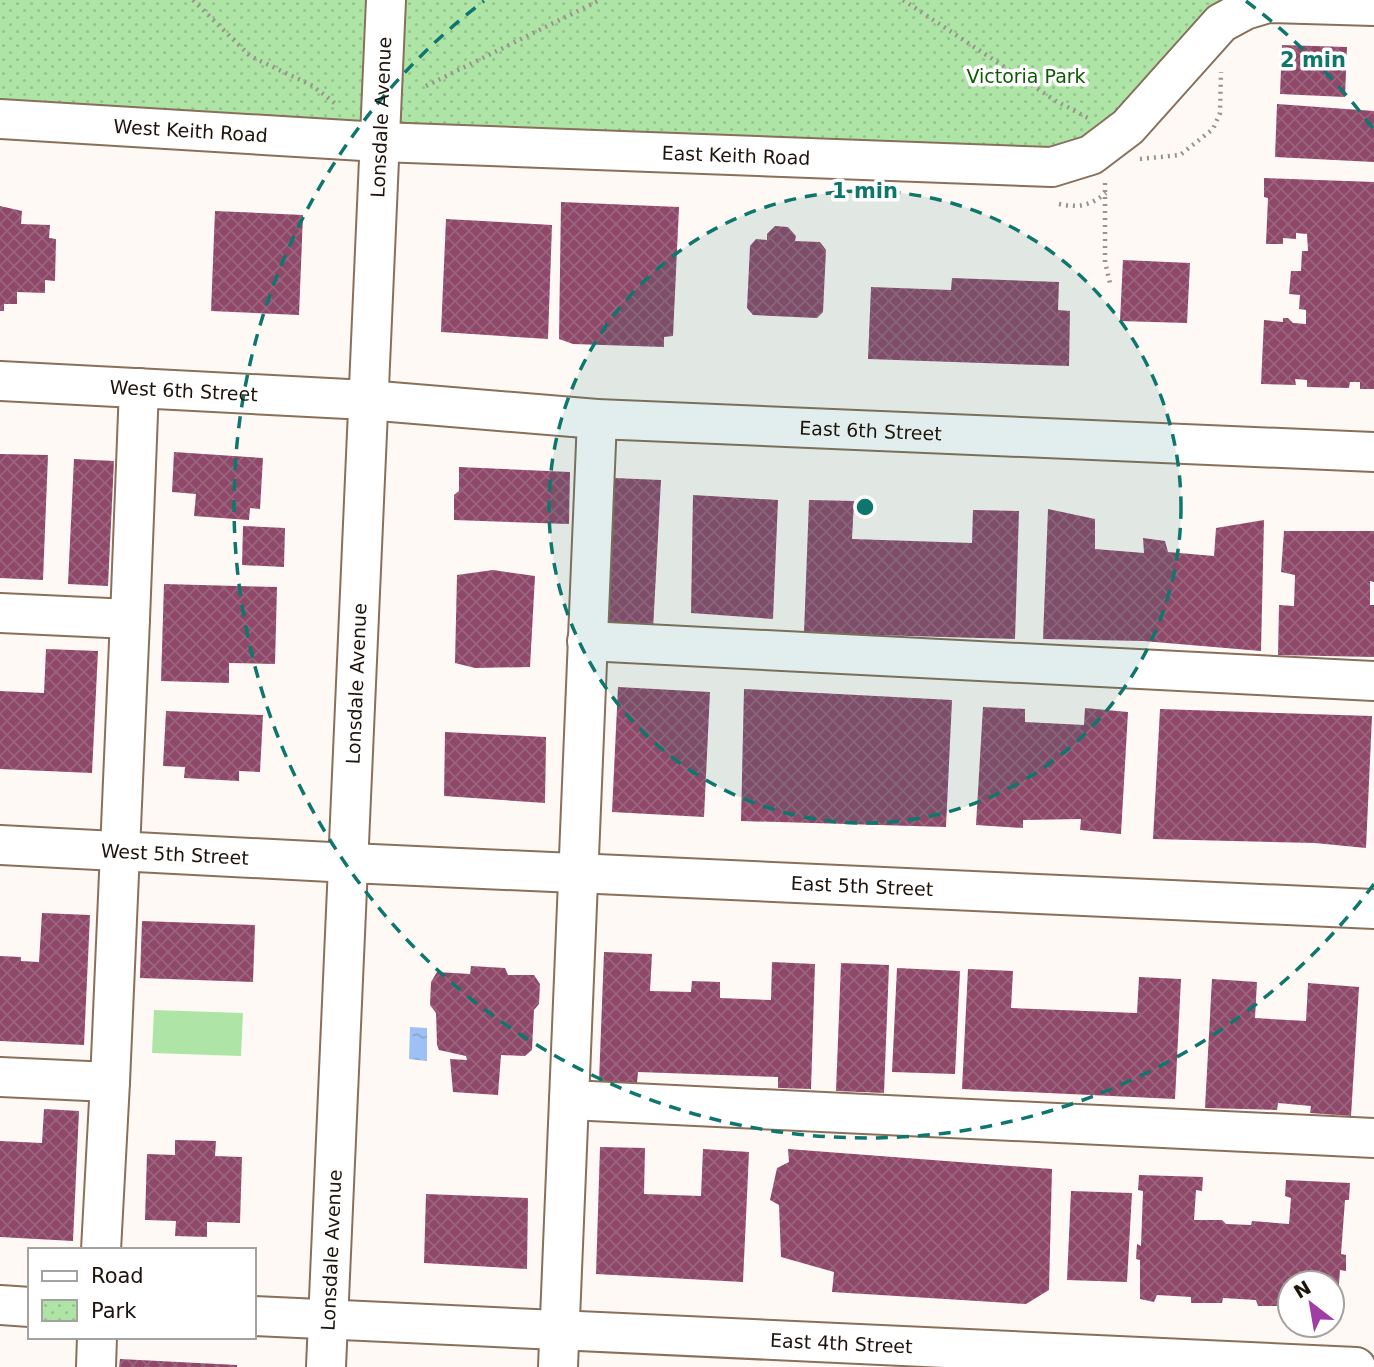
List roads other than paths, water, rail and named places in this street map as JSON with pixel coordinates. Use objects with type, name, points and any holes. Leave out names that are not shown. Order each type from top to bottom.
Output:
[{"type":"street","name":"Lonsdale Avenue","points":[[326,1367],[386,0]]},
{"type":"street","name":"East Keith Road","points":[[380,142],[1052,167],[1088,133],[1129,127],[1205,60],[1221,23],[1245,10],[1268,3],[1374,6]]},
{"type":"street","name":"West Keith Road","points":[[0,119],[380,142]]},
{"type":"street","name":"West 6th Street","points":[[0,381],[367,400]]},
{"type":"street","points":[[102,1248],[139,388]]},
{"type":"street","name":"East 6th Street","points":[[367,400],[597,419],[1374,452]]},
{"type":"street","points":[[558,1367],[576,873],[597,419]]},
{"type":"street","points":[[0,613],[130,619]]},
{"type":"street","points":[[587,640],[1374,681]]},
{"type":"street","name":"West 5th Street","points":[[0,845],[350,863]]},
{"type":"street","name":"East 5th Street","points":[[350,863],[1374,909]]},
{"type":"street","points":[[0,1077],[110,1082]]},
{"type":"street","points":[[569,1100],[1374,1138]]},
{"type":"street","points":[[0,1305],[28,1307]]},
{"type":"street","name":"East 4th Street","points":[[256,1316],[1356,1367]]},
{"type":"street","points":[[96,1367],[97,1339]]},
{"type":"water","points":[[410,1027],[427,1028],[427,1061],[409,1059]]},
{"type":"park label","name":"Victoria Park","points":[[1026,76]]}]
